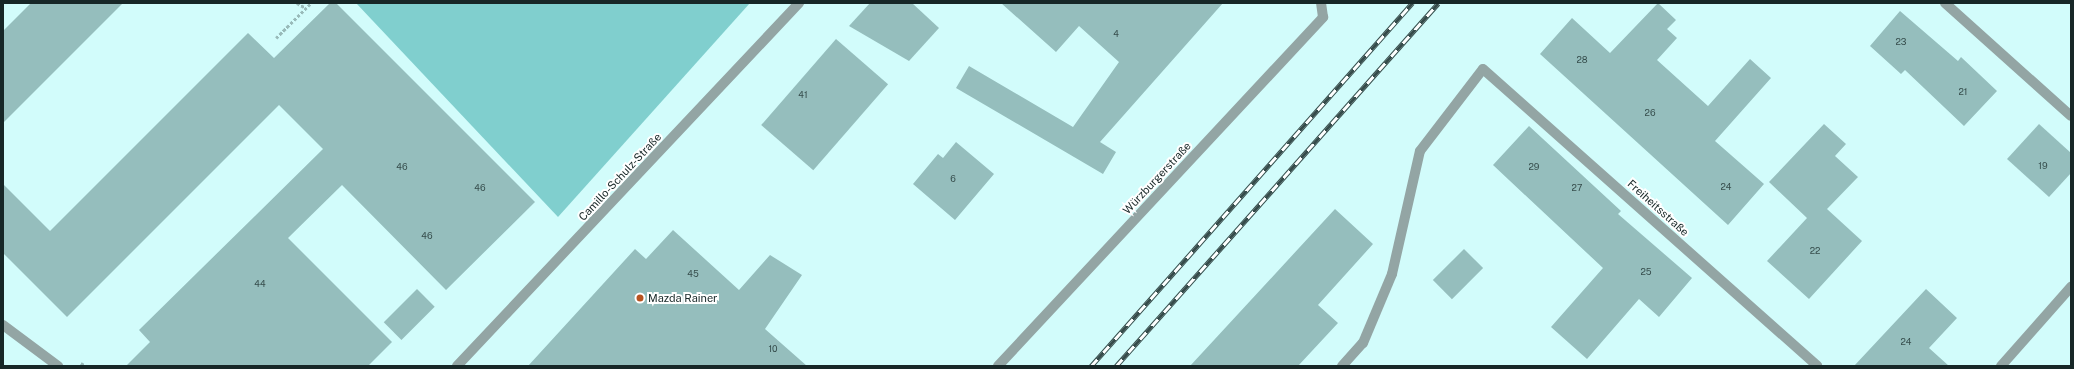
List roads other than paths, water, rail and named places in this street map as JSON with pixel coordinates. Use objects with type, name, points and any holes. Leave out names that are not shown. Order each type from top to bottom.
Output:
[{"type":"street","name":"Camillo-Schulz-Straße","points":[[457,366],[799,3]]},
{"type":"street","name":"Würzburgerstraße","points":[[998,366],[1323,17],[1321,3]]},
{"type":"street","points":[[1945,3],[2071,116]]},
{"type":"street","name":"Freiheitsstraße","points":[[1342,366],[1363,343],[1392,274],[1420,151],[1483,69],[1817,366]]},
{"type":"street","points":[[2001,366],[2071,287]]},
{"type":"street","points":[[4,328],[58,366]]},
{"type":"railway","points":[[1091,366],[1412,3]]},
{"type":"railway","points":[[1116,366],[1438,3]]},
{"type":"place","name":"Mazda Rainer","points":[[640,298]]}]
